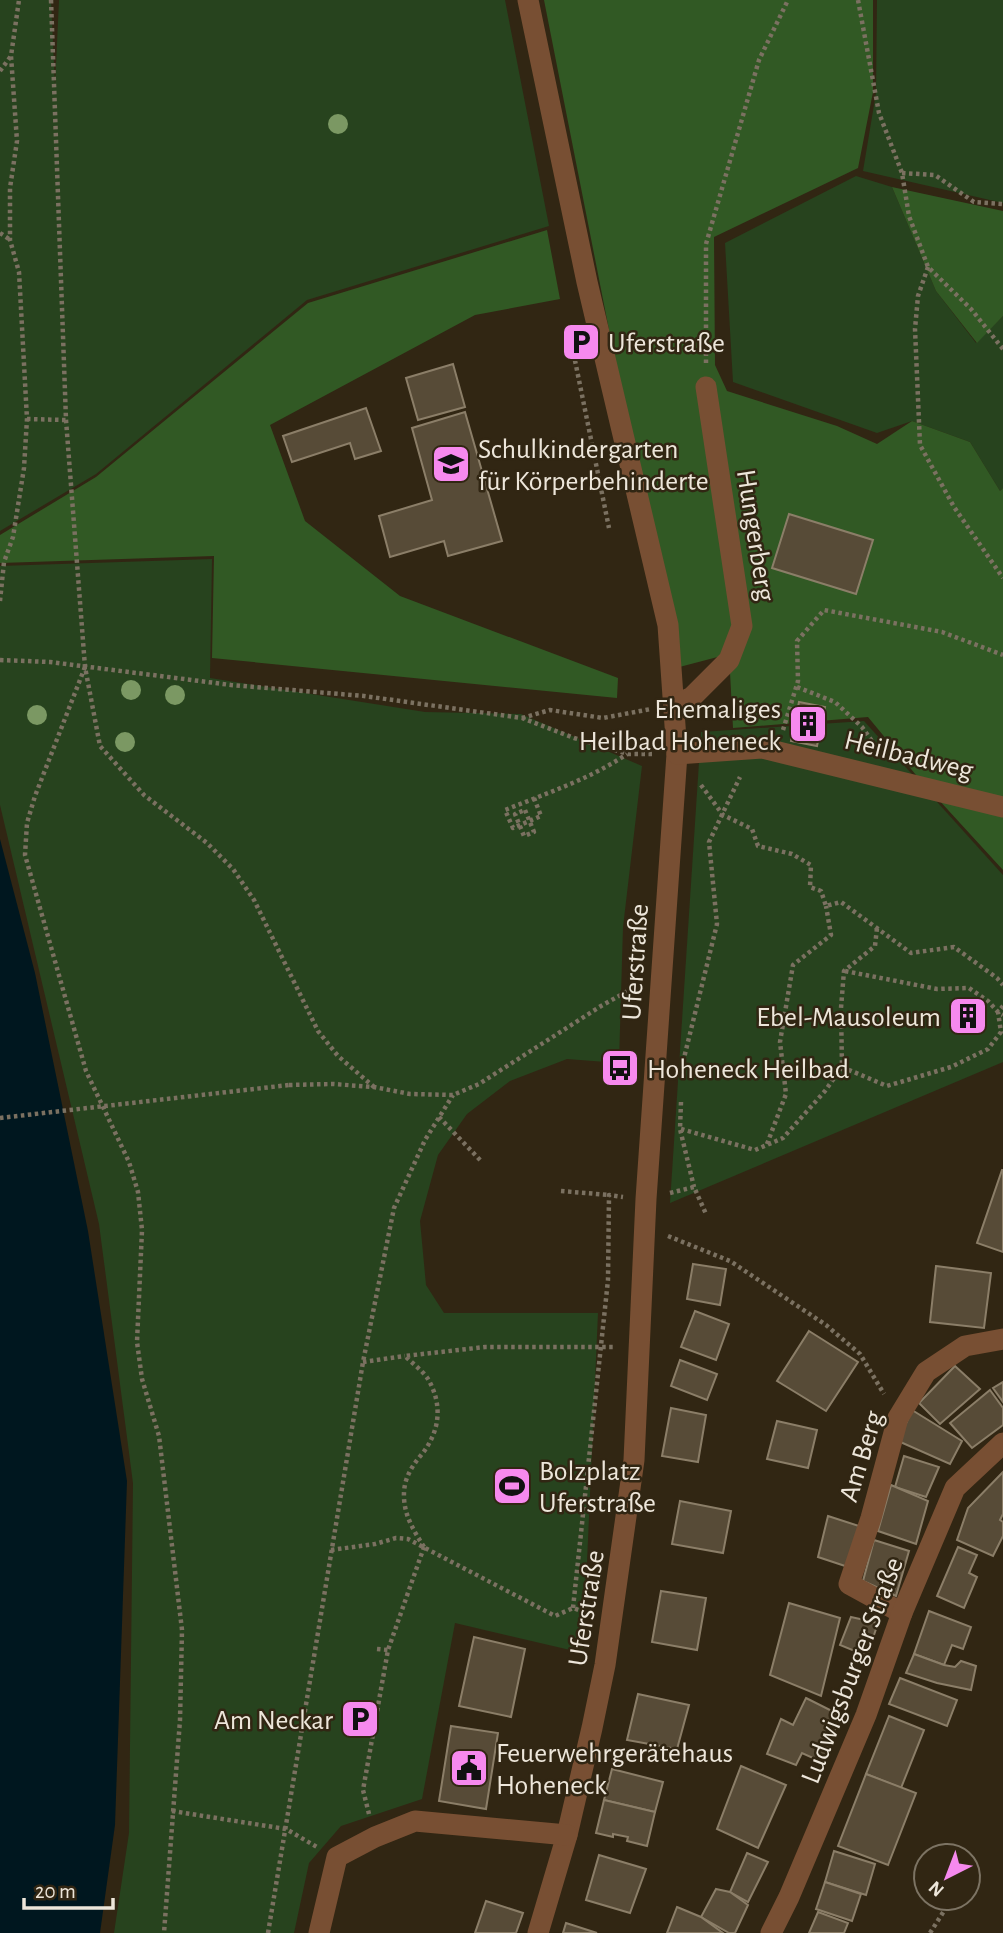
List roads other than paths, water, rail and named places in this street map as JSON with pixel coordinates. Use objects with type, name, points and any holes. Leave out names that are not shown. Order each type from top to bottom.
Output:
[{"type":"street","name":"Uferstraße","points":[[528,0],[587,282],[668,625],[677,754],[644,1226],[634,1460],[612,1620],[592,1728],[567,1835],[538,1933]]},
{"type":"street","name":"Hungerberg","points":[[674,705],[692,697],[729,660],[742,626],[706,387]]},
{"type":"street","name":"Heilbadweg","points":[[677,754],[762,748],[1003,807]]},
{"type":"street","name":"Am Berg","points":[[902,1614],[849,1584],[871,1518],[898,1418],[926,1372],[965,1346],[1003,1339]]},
{"type":"street","name":"Ludwigsburger Straße","points":[[771,1933],[789,1897],[866,1715],[902,1614],[955,1488],[1003,1443]]},
{"type":"street","points":[[319,1933],[337,1857],[375,1837],[415,1821],[567,1835]]},
{"type":"water","points":[[0,839],[35,973],[88,1231],[127,1481],[115,1825],[100,1933],[0,1933]]},
{"type":"place","name":"Uferstraße","points":[[581,342]]},
{"type":"place","name":"Schulkindergarten für Körperbehinderte","points":[[451,464]]},
{"type":"place","name":"Ehemaliges Heilbad Hoheneck","points":[[808,724]]},
{"type":"place","name":"Ebel-Mausoleum","points":[[968,1016]]},
{"type":"place","name":"Hoheneck Heilbad","points":[[620,1068]]},
{"type":"place","name":"Bolzplatz Uferstraße","points":[[512,1486]]},
{"type":"place","name":"Am Neckar","points":[[360,1719]]},
{"type":"place","name":"Feuerwehrgerätehaus Hoheneck","points":[[469,1768]]}]
